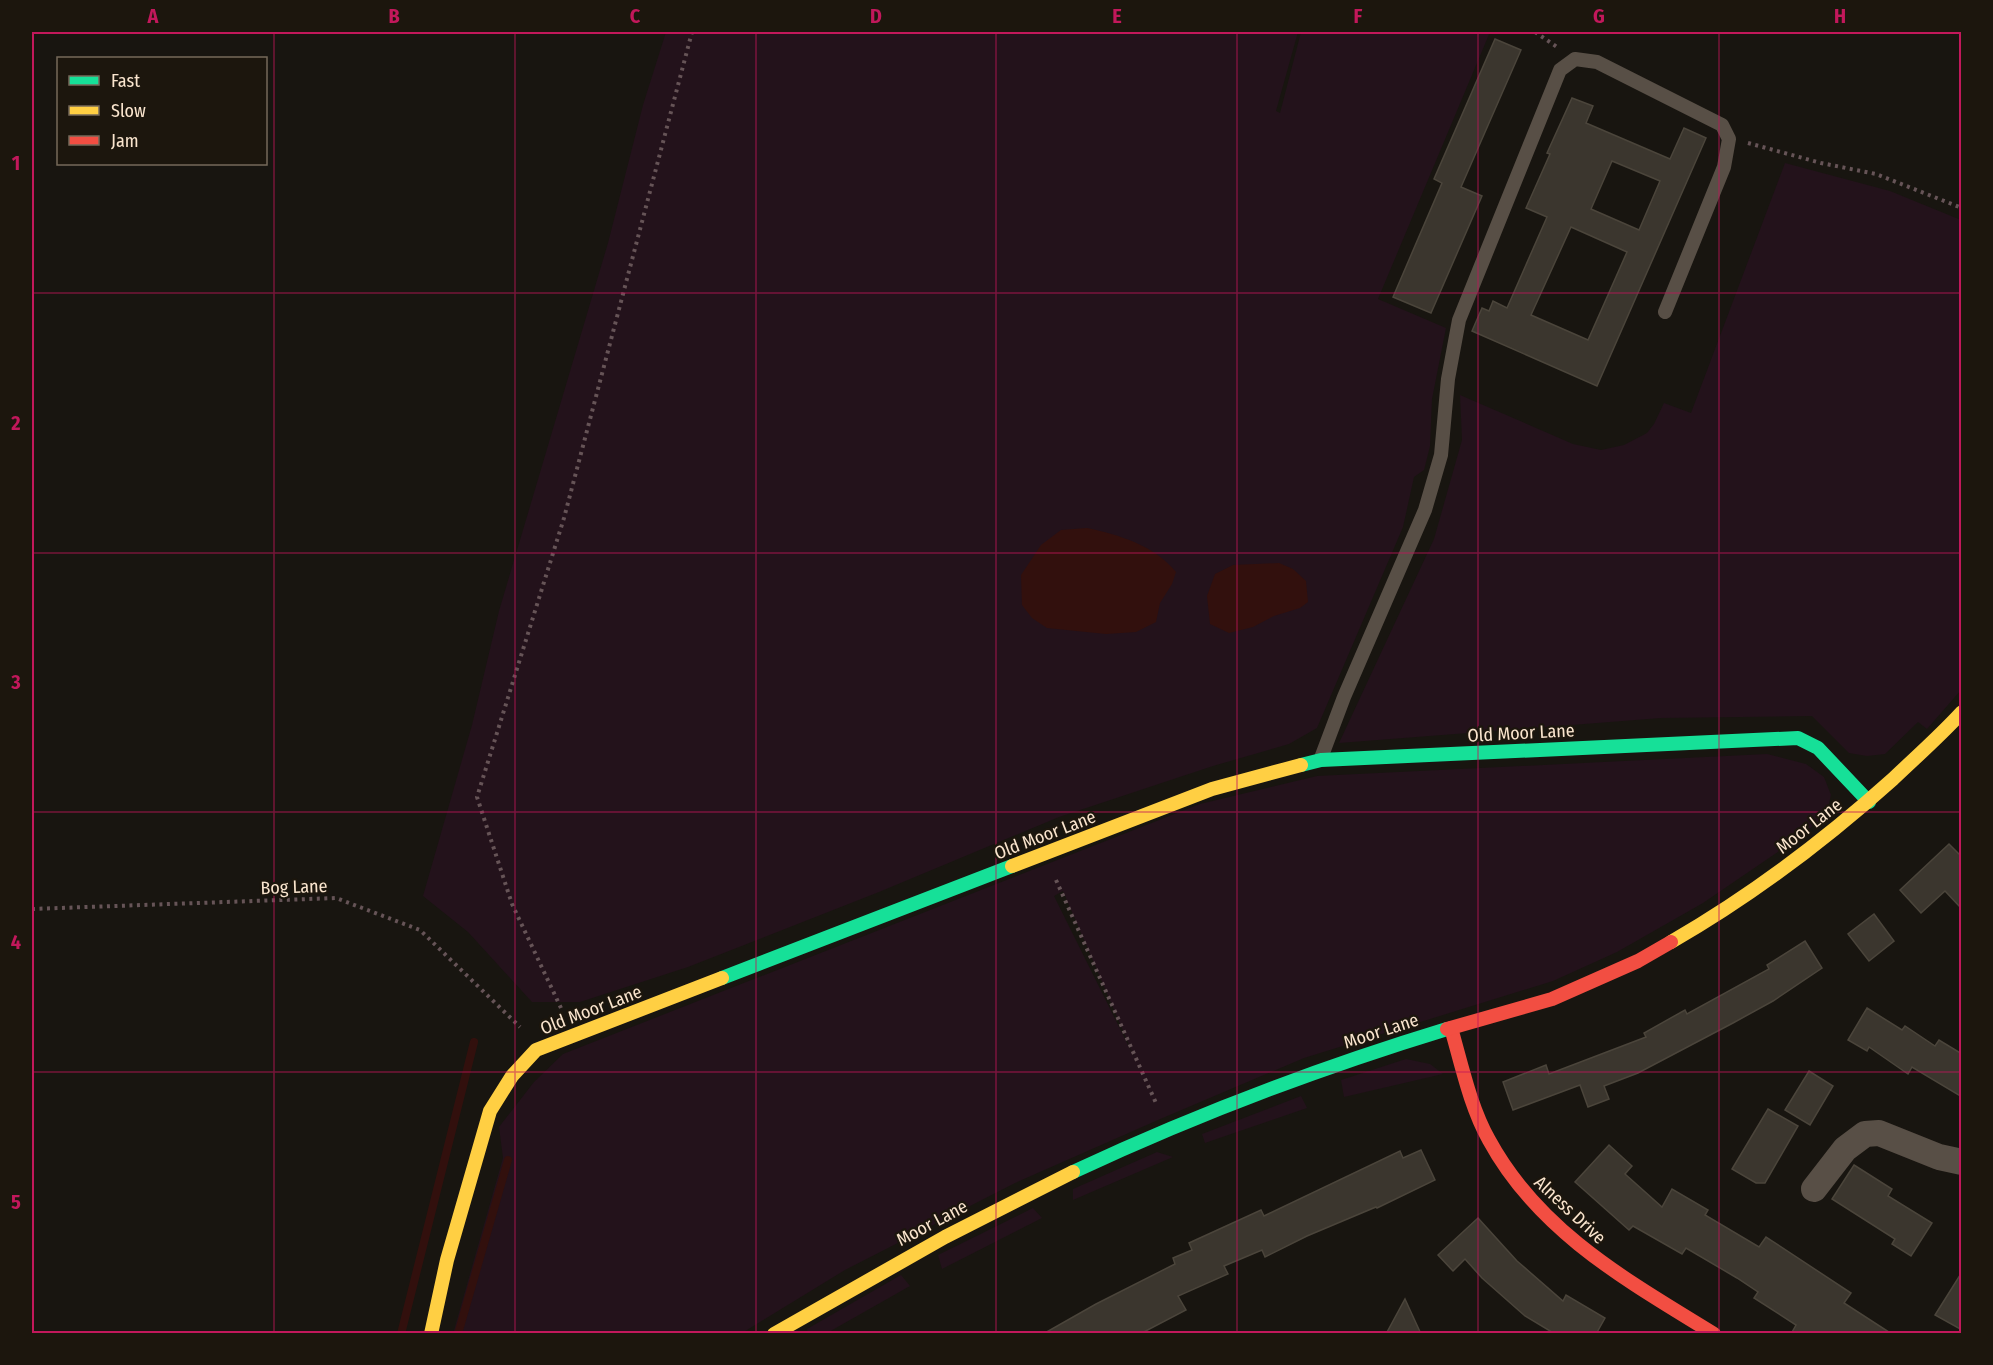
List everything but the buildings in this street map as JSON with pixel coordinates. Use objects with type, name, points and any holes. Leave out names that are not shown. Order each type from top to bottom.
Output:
[{"type":"street","name":"Moor Lane","points":[[774,1334],[934,1241],[1038,1189],[1168,1130],[1239,1100],[1347,1061],[1546,1001],[1649,955],[1725,909],[1800,857],[1869,802],[1944,732],[1962,712]]},
{"type":"street","name":"Old Moor Lane","points":[[431,1334],[447,1260],[490,1111],[512,1076],[536,1050],[1212,789],[1321,760],[1798,738],[1818,748],[1869,802]]},
{"type":"street","name":"Alness Drive","points":[[1451,1028],[1488,1138],[1509,1174],[1535,1207],[1572,1242],[1605,1266],[1714,1334]]},
{"type":"street","points":[[1814,1189],[1845,1149],[1865,1134],[1879,1133],[1939,1157],[1962,1162]]},
{"type":"lane","points":[[1321,760],[1344,697],[1425,510],[1441,455],[1448,379],[1459,320],[1560,70],[1575,59],[1597,62],[1722,125],[1729,139],[1724,167],[1665,312]]},
{"type":"path","points":[[574,1036],[512,904],[477,797],[564,518],[692,32]]},
{"type":"path","points":[[1729,139],[1767,147],[1821,163],[1876,174],[1962,208]]},
{"type":"path","points":[[1045,855],[1168,1130]]},
{"type":"path","name":"Bog Lane","points":[[32,909],[336,898],[420,930],[517,1021],[536,1050]]},
{"type":"shaded area","points":[[666,32],[1298,32],[1276,111],[1280,113],[1301,32],[1490,32],[1378,299],[1446,328],[1432,399],[1430,446],[1424,470],[1414,477],[1403,527],[1317,728],[1289,744],[1213,766],[1059,817],[879,892],[688,967],[580,1002],[532,1002],[468,932],[423,896],[472,725],[499,611],[608,243],[643,105]]},
{"type":"shaded area","points":[[1785,163],[1890,191],[1961,220],[1961,690],[1927,729],[1918,722],[1885,754],[1867,756],[1849,753],[1812,716],[1661,718],[1339,743],[1434,539],[1462,440],[1460,395],[1573,444],[1601,450],[1624,445],[1647,433],[1664,403],[1691,413]]},
{"type":"shaded area","points":[[1087,528],[1135,542],[1157,555],[1176,572],[1172,584],[1160,603],[1156,622],[1136,632],[1106,634],[1047,628],[1032,618],[1022,605],[1021,575],[1041,545],[1061,530]]},
{"type":"shaded area","points":[[1279,563],[1293,569],[1306,581],[1308,602],[1300,608],[1274,616],[1253,627],[1229,633],[1210,624],[1207,596],[1215,574],[1233,565]]},
{"type":"shaded area","points":[[1767,754],[1806,764],[1824,777],[1831,795],[1826,816],[1785,847],[1703,903],[1617,952],[1553,981],[1304,1058],[1158,1120],[1015,1183],[845,1270],[742,1333],[453,1334],[503,1158],[499,1127],[534,1082],[563,1054],[1200,804],[1317,776]],"holes":[[[1063,891],[1136,1061],[1054,896]]]},
{"type":"shaded area","points":[[1406,1059],[1430,1064],[1443,1074],[1344,1097],[1341,1080]]},
{"type":"shaded area","points":[[1301,1096],[1307,1108],[1205,1143],[1202,1134]]},
{"type":"shaded area","points":[[1157,1152],[1173,1157],[1073,1200],[1073,1189]]},
{"type":"shaded area","points":[[1033,1208],[1042,1218],[942,1269],[938,1255]]},
{"type":"shaded area","points":[[901,1275],[910,1286],[827,1333],[808,1333],[807,1329]]},
{"type":"waterway","points":[[401,1334],[474,1042]]},
{"type":"waterway","points":[[458,1334],[508,1160]]},
{"type":"traffic: fast","points":[[1301,765],[1321,760],[1798,738],[1818,748],[1869,802]]},
{"type":"traffic: fast","points":[[722,978],[1012,866]]},
{"type":"traffic: fast","points":[[1073,1172],[1165,1131],[1258,1094],[1447,1029]]},
{"type":"traffic: slow","points":[[1671,942],[1730,906],[1814,846],[1893,779],[1962,712]]},
{"type":"traffic: slow","points":[[1012,866],[1212,789],[1301,765]]},
{"type":"traffic: slow","points":[[431,1334],[447,1260],[490,1111],[512,1076],[536,1050],[722,978]]},
{"type":"traffic: slow","points":[[774,1334],[945,1237],[1073,1172]]},
{"type":"traffic: jam","points":[[1447,1029],[1552,999],[1638,961],[1671,942]]},
{"type":"traffic: jam","points":[[1451,1028],[1467,1086],[1482,1127],[1509,1173],[1533,1202],[1559,1228],[1618,1274],[1714,1334]]}]
